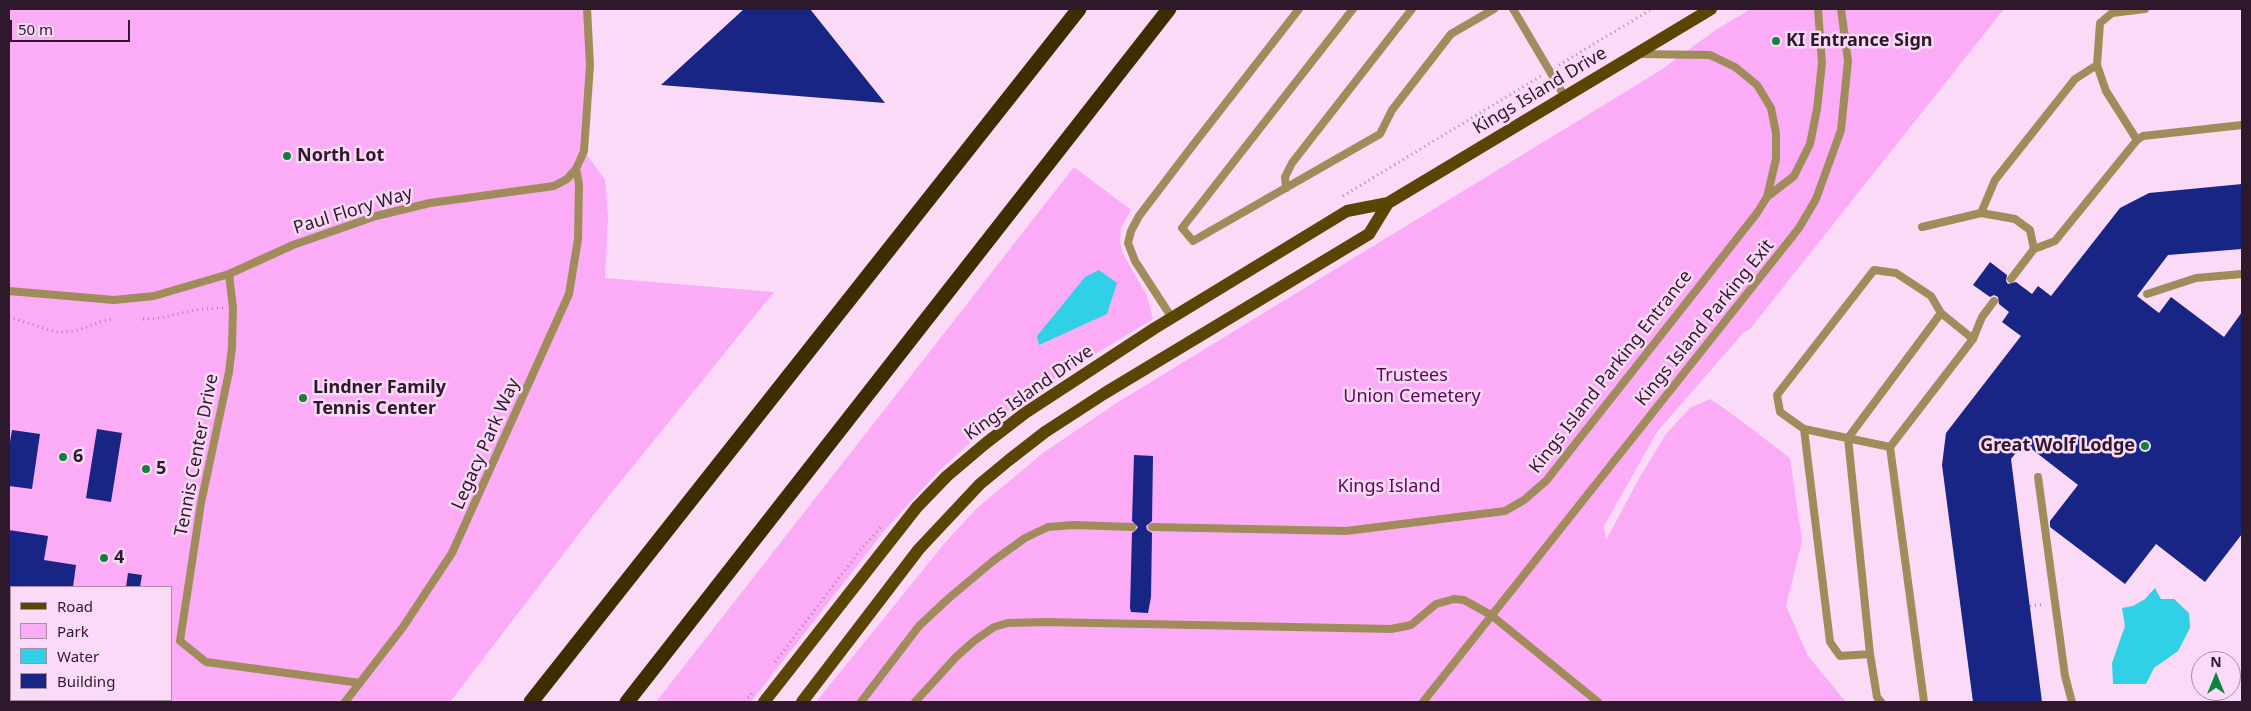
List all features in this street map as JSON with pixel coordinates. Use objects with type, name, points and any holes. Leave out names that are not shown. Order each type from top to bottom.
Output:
[{"type":"highway","points":[[531,702],[1079,9]]},
{"type":"highway","points":[[627,702],[1169,9]]},
{"type":"main road","name":"Kings Island Drive","points":[[764,702],[917,507],[947,476],[1025,413],[1079,376],[1347,211],[1388,203],[1711,9]]},
{"type":"main road","name":"Kings Island Drive","points":[[802,702],[919,549],[980,484],[1045,432],[1105,393],[1369,234],[1388,203]]},
{"type":"lane","points":[[576,169],[584,152],[589,77],[587,9]]},
{"type":"lane","points":[[1172,318],[1135,261],[1128,243],[1131,231],[1139,216],[1299,9]]},
{"type":"lane","points":[[1353,9],[1182,228],[1193,241],[1380,134],[1392,110],[1451,34],[1494,9]]},
{"type":"lane","points":[[1286,188],[1285,177],[1292,163],[1412,9]]},
{"type":"lane","points":[[1513,9],[1565,97]]},
{"type":"lane","name":"Kings Island Parking Entrance","points":[[1152,527],[1346,531],[1505,511],[1524,500],[1546,481],[1757,213],[1767,197],[1794,176],[1810,144],[1817,109],[1822,63],[1818,9]]},
{"type":"lane","name":"Kings Island Parking Exit","points":[[1423,702],[1781,252],[1816,199],[1841,130],[1846,94],[1848,61],[1842,9]]},
{"type":"lane","points":[[2137,140],[2106,91],[2097,65],[2100,22],[2112,13],[2144,9]]},
{"type":"lane","points":[[1636,54],[1710,55],[1736,67],[1757,85],[1771,108],[1776,133],[1776,159],[1767,197]]},
{"type":"lane","points":[[1981,213],[1995,180],[2075,79],[2097,65]]},
{"type":"lane","points":[[2011,279],[2034,248],[2055,241],[2137,140],[2143,136],[2242,125]]},
{"type":"lane","name":"Paul Flory Way","points":[[9,291],[72,297],[131,299],[154,296],[229,274],[293,245],[376,216],[430,203],[554,186],[567,179],[576,169]]},
{"type":"lane","name":"Legacy Park Way","points":[[345,702],[403,628],[452,553],[569,294],[575,268],[578,239],[579,184],[576,169]]},
{"type":"lane","points":[[1922,227],[1981,213],[2015,219],[2030,230],[2034,248]]},
{"type":"lane","points":[[1890,447],[1804,428],[1780,412],[1777,394],[1874,270],[1896,273],[1931,296],[1941,313],[1973,340]]},
{"type":"lane","name":"Tennis Center Drive","points":[[229,274],[233,308],[229,372],[201,503],[180,641],[206,662],[360,683]]},
{"type":"lane","points":[[2147,294],[2196,278],[2242,274]]},
{"type":"lane","points":[[1924,702],[1890,447],[1973,340],[1982,317],[1994,301]]},
{"type":"lane","points":[[1881,702],[1877,697],[1870,654],[1848,438],[1941,313]]},
{"type":"lane","points":[[1804,428],[1830,642],[1840,656],[1870,654]]},
{"type":"lane","points":[[2038,477],[2065,676],[2072,702]]},
{"type":"lane","points":[[864,700],[919,626],[993,561],[1025,538],[1048,527],[1074,525],[1132,527]]},
{"type":"lane","points":[[915,702],[956,657],[974,641],[994,627],[1008,623],[1045,622],[1391,629],[1411,625],[1436,604],[1454,599],[1464,600],[1491,615],[1598,702]]},
{"type":"path","points":[[1574,56],[1652,9]]},
{"type":"path","points":[[143,319],[154,319],[200,309],[224,308]]},
{"type":"path","points":[[9,317],[56,332],[76,331],[114,319]]},
{"type":"green space","name":"Lindner Family Tennis Center","points":[[9,9],[587,9],[590,65],[584,151],[605,180],[608,217],[605,278],[774,292],[591,518],[450,702],[9,702]]},
{"type":"green space","name":"Kings Island","points":[[1751,9],[2004,9],[1750,329],[1744,332],[1657,432],[1604,526],[1606,540],[1641,475],[1666,434],[1690,408],[1710,399],[1732,414],[1790,458],[1802,541],[1786,606],[1808,656],[1846,702],[816,702],[944,544],[976,509],[1043,453],[1115,404],[1661,70],[1717,29]]},
{"type":"green space","points":[[1074,167],[1131,210],[1121,228],[1122,252],[1147,296],[1153,319],[1051,381],[995,420],[939,471],[884,531],[751,702],[656,702]]},
{"type":"water","points":[[1099,270],[1117,283],[1107,314],[1039,345],[1037,336],[1085,277]]},
{"type":"water","points":[[2155,588],[2161,599],[2174,599],[2189,613],[2190,628],[2178,651],[2154,668],[2146,684],[2113,684],[2112,663],[2125,626],[2122,608],[2133,606],[2145,599]]},
{"type":"building","points":[[744,9],[810,9],[885,103],[661,85]]},
{"type":"building","name":"Great Wolf Lodge","points":[[2242,184],[2242,249],[2168,255],[2137,296],[2159,313],[2171,297],[2224,337],[2242,312],[2242,534],[2205,582],[2156,544],[2125,584],[2050,527],[2050,521],[2078,485],[2024,443],[2011,459],[2042,702],[1973,702],[1942,465],[1946,433],[2021,336],[2002,322],[2009,312],[1999,304],[1998,297],[1994,295],[1990,297],[1973,285],[1990,262],[2007,275],[2006,281],[2008,284],[2016,282],[2032,294],[2038,286],[2051,296],[2120,208],[2149,193]]},
{"type":"building","points":[[97,429],[122,433],[111,502],[86,498]]},
{"type":"building","points":[[12,430],[40,434],[32,489],[9,486],[9,448]]},
{"type":"building","points":[[1134,455],[1153,456],[1152,521],[1146,526],[1147,530],[1152,533],[1151,597],[1148,613],[1131,612],[1130,608],[1132,533],[1138,527],[1132,521]]},
{"type":"building","points":[[9,530],[48,536],[44,560],[76,565],[73,586],[9,587]]},
{"type":"building","points":[[128,573],[142,575],[140,586],[126,586]]},
{"type":"place","name":"KI Entrance Sign","points":[[1776,41]]},
{"type":"place","name":"North Lot","points":[[287,156]]},
{"type":"place","name":"Lindner Family Tennis Center","points":[[303,398]]},
{"type":"place","name":"Great Wolf Lodge","points":[[2145,446]]},
{"type":"place","name":"6","points":[[63,457]]},
{"type":"place","name":"5","points":[[146,469]]},
{"type":"place","name":"4","points":[[104,558]]},
{"type":"park label","name":"Trustees Union Cemetery","points":[[1412,386]]}]
